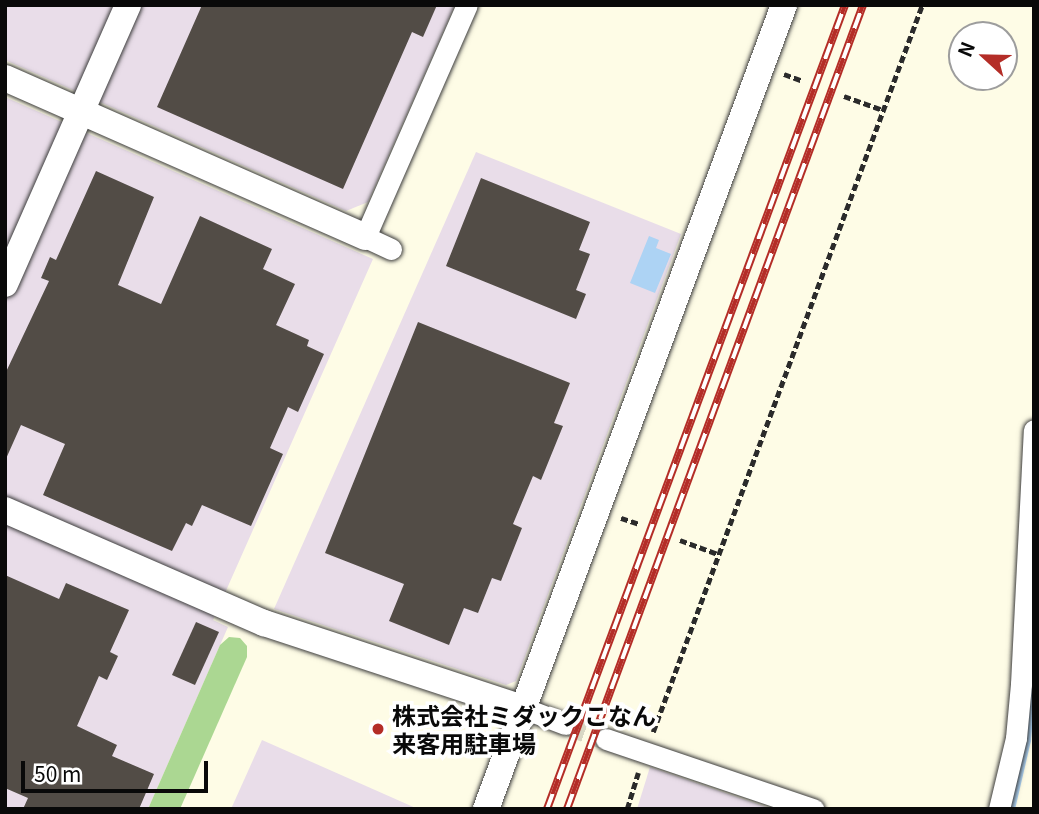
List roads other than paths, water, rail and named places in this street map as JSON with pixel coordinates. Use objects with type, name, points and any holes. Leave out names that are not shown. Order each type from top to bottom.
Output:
[{"type":"street","points":[[5,284],[128,5]]},
{"type":"street","points":[[365,237],[467,5]]},
{"type":"street","points":[[486,809],[784,5]]},
{"type":"street","points":[[5,78],[391,249]]},
{"type":"street","points":[[999,809],[1016,738],[1021,684],[1034,430]]},
{"type":"street","points":[[5,510],[264,624],[565,724]]},
{"type":"street","points":[[606,739],[813,809]]},
{"type":"water","points":[[649,236],[659,240],[656,248],[671,254],[655,293],[630,283]]},
{"type":"waterway","points":[[1011,809],[1027,740],[1034,662]]},
{"type":"tunnel","points":[[565,724],[606,739]]},
{"type":"railway","points":[[547,809],[845,5]]},
{"type":"railway","points":[[567,809],[863,5]]},
{"type":"place","name":"株式会社ミダックこなん 来客用駐車場","points":[[378,729]]}]
